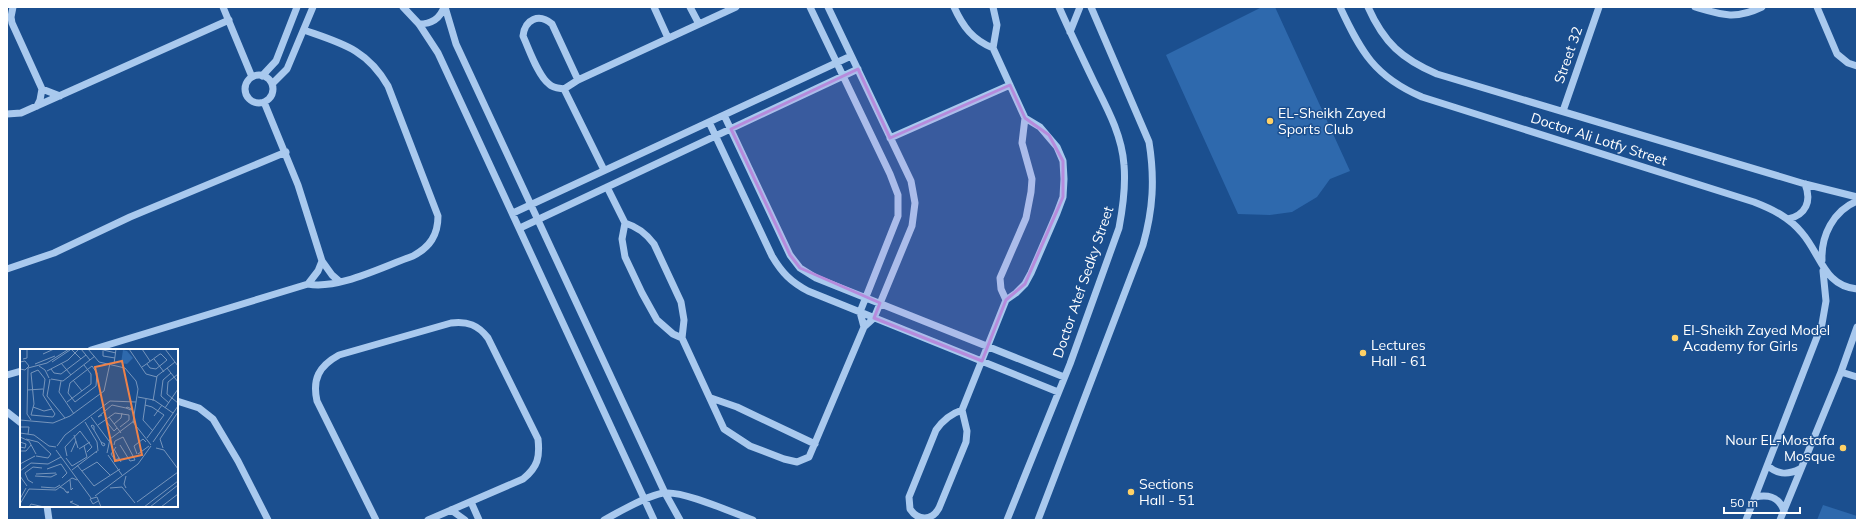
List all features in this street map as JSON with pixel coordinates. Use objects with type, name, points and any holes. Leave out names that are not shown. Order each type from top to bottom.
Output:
[{"type":"street","points":[[13,7],[11,17],[12,23],[42,88],[40,100],[37,106]]},
{"type":"street","points":[[223,7],[252,77]]},
{"type":"street","points":[[403,7],[419,24],[438,53],[646,499],[654,520]]},
{"type":"street","points":[[419,24],[433,22],[444,7]]},
{"type":"street","points":[[444,7],[456,44],[665,493],[680,520]]},
{"type":"street","points":[[654,7],[668,38]]},
{"type":"street","points":[[690,7],[699,24]]},
{"type":"street","points":[[578,80],[552,24],[546,19],[540,18],[533,19],[527,23],[523,36],[543,77],[548,84],[556,88],[564,89],[578,80],[736,7]]},
{"type":"street","points":[[810,7],[890,174],[898,195],[899,205],[895,226],[860,312],[864,327]]},
{"type":"street","points":[[625,223],[642,230],[654,244],[682,302],[684,320],[682,338],[724,429],[750,446],[797,462],[809,457],[864,327],[874,318],[912,226],[915,215],[914,192],[911,181],[828,7]]},
{"type":"street","points":[[954,7],[963,26],[972,36],[982,44],[993,48]]},
{"type":"street","points":[[962,410],[952,414],[942,421],[936,430],[909,496],[910,509],[919,518],[925,519],[931,517],[936,513],[942,501],[966,442],[967,431],[962,410],[1006,300],[1021,288],[1031,273],[1063,196],[1063,161],[1057,147],[1040,127],[1026,118],[993,48],[997,25],[992,7]]},
{"type":"street","name":"Doctor Atef Sedky Street","points":[[1007,520],[1064,377],[1118,228],[1123,207],[1125,185],[1124,164],[1120,142],[1114,122],[1059,7]]},
{"type":"street","points":[[1070,32],[1080,7]]},
{"type":"street","points":[[1038,520],[1142,245],[1152,205],[1153,177],[1149,142],[1091,7]]},
{"type":"street","name":"Doctor Ali Lotfy Street","points":[[1340,7],[1360,48],[1370,61],[1381,72],[1408,91],[1422,97],[1772,209],[1788,219],[1809,242],[1827,274],[1836,283],[1847,288],[1857,289]]},
{"type":"street","name":"Doctor Ali Lotfy Street","points":[[1368,7],[1387,41],[1416,65],[1437,74],[1804,184],[1857,197]]},
{"type":"street","name":"Street 32","points":[[1563,111],[1599,7]]},
{"type":"street","points":[[1695,7],[1722,16],[1743,14],[1762,7]]},
{"type":"street","points":[[1816,7],[1837,54],[1848,63],[1857,66]]},
{"type":"street","points":[[297,8],[311,10],[287,69],[272,84],[272,95],[264,102],[253,102],[246,94],[246,84],[252,77],[262,76],[272,67],[276,61],[297,8]]},
{"type":"street","points":[[7,114],[21,113],[229,20]]},
{"type":"street","points":[[94,349],[308,284],[328,285],[340,282],[422,251],[430,244],[435,236],[438,226],[438,216],[388,86],[377,69],[355,49],[304,30]]},
{"type":"street","points":[[513,213],[851,56]]},
{"type":"street","points":[[520,228],[858,69]]},
{"type":"street","points":[[262,76],[272,84]]},
{"type":"street","points":[[890,138],[1010,85]]},
{"type":"street","points":[[42,88],[60,96]]},
{"type":"street","points":[[564,89],[604,170]]},
{"type":"street","points":[[264,102],[286,152],[304,200],[322,260],[328,270],[340,282]]},
{"type":"street","points":[[724,115],[794,262],[807,273],[1064,377]]},
{"type":"street","points":[[1006,300],[1001,289],[1000,278],[1026,218],[1032,192],[1032,179],[1022,143],[1026,118]]},
{"type":"street","points":[[709,122],[772,256],[782,273],[789,280],[808,291],[1058,392]]},
{"type":"street","points":[[7,270],[60,250],[130,217],[286,152]]},
{"type":"street","points":[[1788,219],[1802,213],[1806,207],[1809,199],[1808,191],[1804,184]]},
{"type":"street","points":[[607,187],[625,223],[622,240],[624,257],[657,320],[673,334],[682,338]]},
{"type":"street","points":[[1746,520],[1822,324],[1826,301],[1825,278],[1821,249],[1824,235],[1840,212],[1857,201]]},
{"type":"street","points":[[308,284],[318,271],[322,260]]},
{"type":"street","points":[[376,520],[317,401],[314,389],[316,378],[321,368],[339,355],[451,323],[462,322],[472,324],[482,329],[488,338],[538,439],[539,453],[537,464],[523,479],[428,520]]},
{"type":"street","points":[[1780,520],[1841,372],[1857,327]]},
{"type":"street","points":[[1849,348],[1857,351]]},
{"type":"street","points":[[7,375],[20,371]]},
{"type":"street","points":[[1841,372],[1857,377]]},
{"type":"street","points":[[711,398],[737,407],[815,444]]},
{"type":"street","points":[[178,401],[198,408],[213,420],[238,461],[268,520]]},
{"type":"street","points":[[7,412],[20,422]]},
{"type":"street","points":[[1768,466],[1780,473],[1794,472],[1800,469]]},
{"type":"street","points":[[604,520],[646,499],[665,493],[704,502],[753,520]]},
{"type":"street","points":[[1755,497],[1770,496],[1781,504],[1784,511]]},
{"type":"street","points":[[471,502],[479,520]]},
{"type":"street","points":[[47,507],[49,520]]},
{"type":"street","points":[[451,510],[465,520]]},
{"type":"highlighted area","points":[[858,69],[890,138],[1010,85],[1025,118],[1049,135],[1063,161],[1063,197],[1025,284],[1006,300],[982,361],[874,318],[880,303],[800,268],[790,255],[731,129]]},
{"type":"shaded area","points":[[1262,7],[1275,7],[1350,171],[1330,179],[1317,197],[1292,212],[1270,215],[1238,214],[1166,55]]},
{"type":"shaded area","points":[[1823,505],[1857,516],[1857,520],[1817,520]]},
{"type":"place","name":"EL-Sheikh Zayed Sports Club","points":[[1270,121]]},
{"type":"place","name":"El-Sheikh Zayed Model Academy for Girls","points":[[1675,338]]},
{"type":"place","name":"Lectures Hall - 61","points":[[1363,353]]},
{"type":"place","name":"Nour EL-Mostafa Mosque","points":[[1843,448]]},
{"type":"place","name":"Sections Hall - 51","points":[[1131,492]]}]
